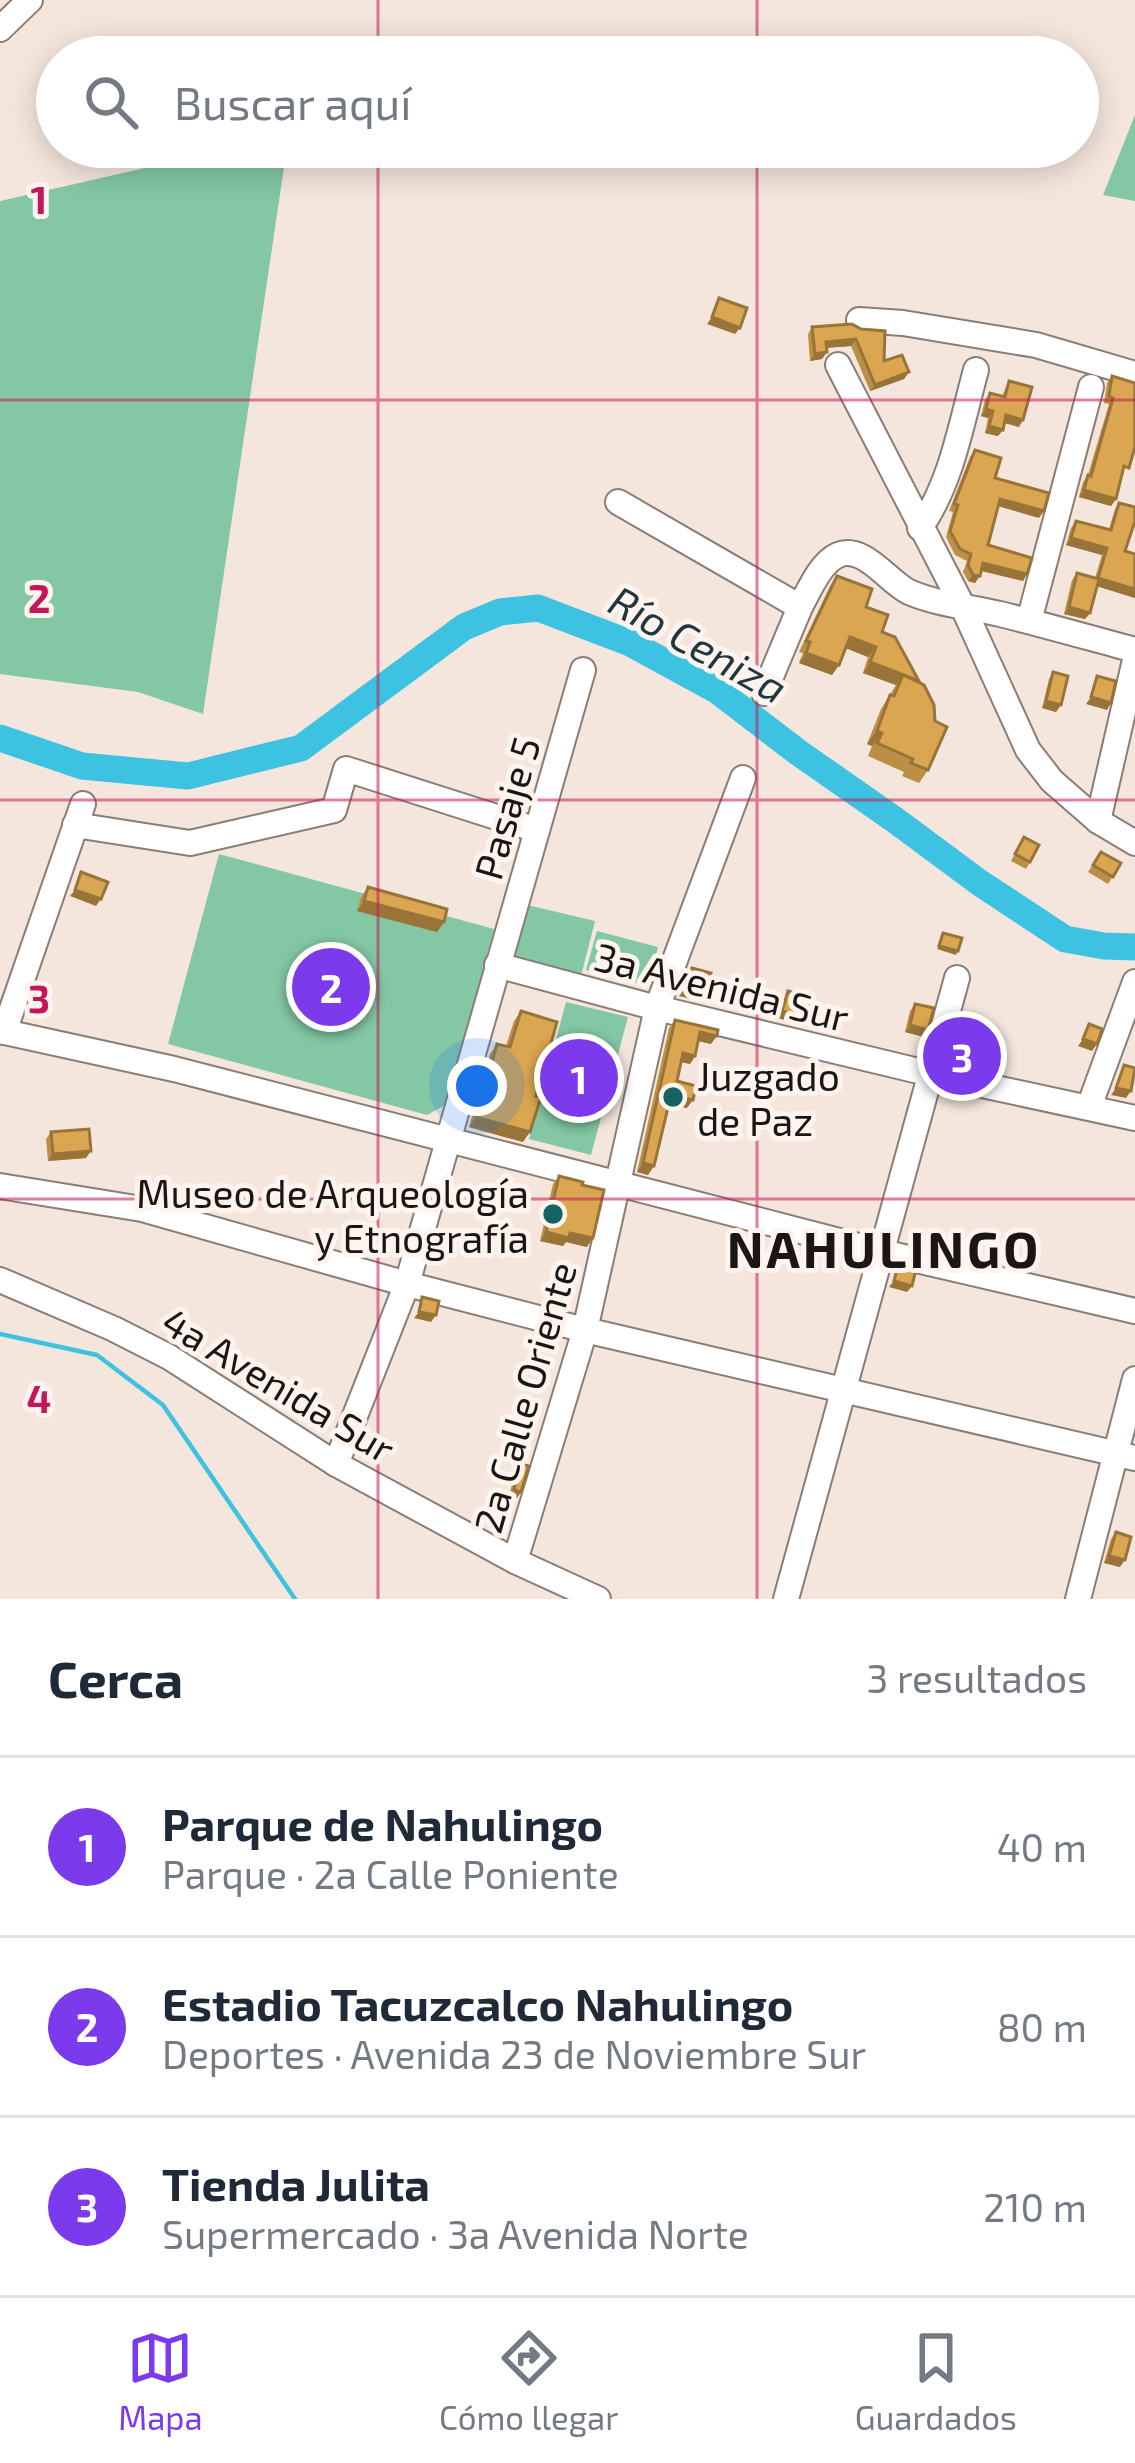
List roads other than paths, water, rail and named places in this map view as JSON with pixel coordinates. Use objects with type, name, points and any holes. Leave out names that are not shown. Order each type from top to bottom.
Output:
[{"type":"street","points":[[0,29],[30,0]]},
{"type":"street","points":[[859,320],[1036,345],[1135,374]]},
{"type":"street","points":[[838,365],[962,605],[1028,750],[1052,781],[1098,821],[1135,843]]},
{"type":"street","points":[[920,528],[946,479],[976,370]]},
{"type":"street","points":[[1029,621],[1091,387]]},
{"type":"street","points":[[618,502],[800,607]]},
{"type":"street","points":[[764,693],[800,607],[823,568],[837,555],[853,553],[906,590],[1135,650]]},
{"type":"street","points":[[1098,821],[1135,660]]},
{"type":"street","name":"Pasaje 5","points":[[336,1464],[407,1284],[583,670]]},
{"type":"street","points":[[537,830],[346,769],[334,810],[200,842],[171,842],[79,814],[2,1031],[174,1069],[882,1252],[1135,1311]]},
{"type":"street","name":"2a Calle Oriente","points":[[515,1561],[585,1330],[657,1008],[743,778]]},
{"type":"street","name":"3a Avenida Sur","points":[[497,965],[931,1074],[1135,1118]]},
{"type":"street","points":[[785,1599],[957,978]]},
{"type":"street","points":[[1089,1107],[1135,982]]},
{"type":"street","points":[[1,1185],[142,1209],[585,1330],[1125,1455]]},
{"type":"street","name":"4a Avenida Sur","points":[[0,1280],[169,1357],[336,1464],[515,1561],[598,1599]]},
{"type":"street","points":[[1078,1599],[1125,1455],[1135,1379]]},
{"type":"water","points":[[575,1065],[588,1078],[575,1091],[562,1078]]},
{"type":"waterway","name":"Río Ceniza","points":[[0,738],[82,766],[188,776],[301,748],[464,627],[500,612],[538,608],[630,643],[718,691],[980,883],[1065,939],[1135,947]]},
{"type":"waterway","points":[[0,1334],[97,1355],[163,1405],[295,1599]]},
{"type":"place","name":"Estadio Tacuzcalco Nahulingo","points":[[331,987]]},
{"type":"place","name":"Tienda Julita","points":[[962,1056]]},
{"type":"place","name":"Parque de Nahulingo","points":[[579,1078]]},
{"type":"place","name":"Juzgado de Paz","points":[[673,1097]]},
{"type":"place","name":"Museo de Arqueología y Etnografía","points":[[553,1214]]},
{"type":"district","name":"NAHULINGO","points":[[884,1247]]}]
